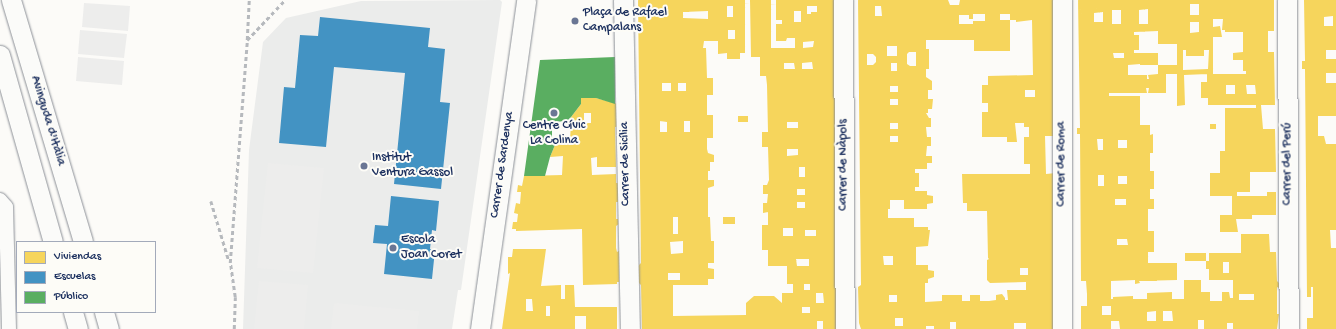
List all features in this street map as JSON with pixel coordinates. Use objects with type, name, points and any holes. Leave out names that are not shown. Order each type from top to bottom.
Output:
[{"type":"street","name":"Avinguda d'Itàlia","points":[[12,0],[83,241]]},
{"type":"street","name":"Carrer de Sardenya","points":[[480,329],[526,0]]},
{"type":"street","name":"Carrer de Sicília","points":[[623,0],[630,329]]},
{"type":"street","name":"Carrer de Nàpols","points":[[843,0],[845,329]]},
{"type":"street","name":"Carrer de Roma","points":[[1062,0],[1062,329]]},
{"type":"street","name":"Carrer del Perú","points":[[1287,0],[1289,329]]},
{"type":"street","name":"Avinguda d'Itàlia","points":[[0,55],[53,241]]},
{"type":"street","points":[[0,200],[6,207],[10,329]]},
{"type":"street","points":[[73,313],[78,329]]},
{"type":"street","points":[[104,313],[109,329]]},
{"type":"path","points":[[230,263],[249,0]]},
{"type":"path","points":[[247,40],[285,0]]},
{"type":"path","points":[[211,201],[230,263],[235,297],[234,329]]},
{"type":"shaded area","name":"Institut Ventura Gassol","points":[[500,0],[502,2],[461,290],[458,290],[452,329],[243,329],[249,150],[263,42],[286,18],[361,1]]},
{"type":"shaded area","points":[[84,3],[130,6],[128,31],[82,27]]},
{"type":"shaded area","points":[[80,30],[127,34],[124,58],[78,54]]},
{"type":"shaded area","points":[[78,57],[124,61],[122,85],[76,81]]},
{"type":"shaded area","points":[[268,163],[324,168],[313,273],[257,268]]},
{"type":"shaded area","points":[[259,281],[308,285],[304,329],[254,329]]},
{"type":"shaded area","points":[[334,303],[419,311],[417,329],[331,329]]},
{"type":"building: Viviendas","points":[[638,0],[745,0],[745,53],[740,53],[740,59],[727,59],[727,53],[718,54],[718,41],[704,41],[703,48],[706,48],[707,78],[713,78],[713,95],[707,95],[707,115],[713,115],[713,138],[707,138],[707,149],[708,153],[714,155],[714,162],[710,162],[710,171],[708,171],[708,180],[714,180],[714,186],[708,188],[708,217],[710,217],[711,241],[714,241],[714,263],[708,263],[708,268],[714,269],[714,279],[708,279],[708,285],[673,285],[673,316],[746,315],[746,303],[754,296],[774,296],[782,303],[782,293],[793,293],[793,284],[787,284],[787,266],[768,266],[768,250],[762,250],[762,225],[768,225],[768,212],[763,213],[763,203],[767,203],[768,194],[763,194],[763,185],[767,185],[769,180],[768,147],[762,147],[762,132],[768,132],[767,85],[766,76],[760,76],[760,57],[751,57],[750,0],[771,0],[771,48],[795,48],[795,38],[787,38],[786,41],[776,41],[776,24],[782,24],[782,20],[776,20],[776,0],[834,0],[837,329],[823,329],[823,321],[817,321],[817,329],[642,329],[641,285],[638,282],[638,266],[641,263]],"holes":[[[727,6],[733,6],[733,17],[727,17]],[[807,6],[817,6],[817,12],[811,12],[811,14],[807,14]],[[708,11],[708,19],[683,18],[683,12]],[[794,11],[801,11],[801,22],[794,22]],[[728,30],[735,30],[735,39],[728,39]],[[814,41],[813,47],[803,48],[803,42]],[[812,62],[813,69],[802,69],[802,63]],[[784,63],[794,63],[795,69],[784,69]],[[662,83],[671,83],[671,91],[662,91]],[[678,83],[686,83],[686,91],[678,91]],[[660,121],[667,122],[667,132],[660,132]],[[684,121],[690,121],[690,132],[684,132]],[[787,122],[798,122],[798,128],[787,128]],[[787,149],[798,149],[798,155],[787,156]],[[799,167],[805,167],[805,177],[799,177]],[[797,189],[805,189],[805,195],[797,195]],[[797,202],[805,202],[805,208],[797,208]],[[673,217],[678,217],[678,234],[673,234]],[[783,228],[793,228],[793,236],[783,236]],[[805,230],[816,230],[816,236],[805,236]],[[683,241],[683,253],[671,254],[670,242]],[[796,259],[809,259],[809,266],[797,266]],[[668,273],[680,273],[680,280],[668,280]],[[804,284],[810,284],[810,290],[804,290]],[[816,293],[823,293],[824,303],[816,303]],[[802,307],[810,307],[810,313],[802,313]]]},
{"type":"building: Viviendas","points":[[858,0],[948,0],[950,5],[959,5],[960,0],[1054,0],[1055,136],[1045,136],[1046,174],[1056,173],[1058,329],[1026,329],[1026,323],[1014,323],[1014,329],[956,329],[956,322],[950,322],[950,329],[934,329],[934,326],[926,326],[926,329],[861,329],[859,323],[858,287],[861,285]],"holes":[[[875,6],[881,6],[882,16],[875,16]],[[973,14],[985,14],[985,21],[973,21],[973,24],[959,24],[959,15],[969,15],[969,19],[973,19]],[[1000,14],[1010,14],[1010,20],[1000,20]],[[1010,20],[1016,20],[1016,22],[1032,20],[1033,75],[988,76],[988,85],[982,85],[982,103],[988,103],[988,112],[982,112],[982,137],[1007,137],[1007,142],[1017,142],[1015,123],[1024,123],[1024,127],[1029,127],[1029,137],[1024,137],[1024,164],[1030,164],[1030,174],[962,174],[963,203],[967,203],[967,211],[987,211],[989,259],[987,260],[987,280],[990,283],[1026,282],[1026,290],[1007,290],[1008,300],[1005,300],[1002,294],[996,295],[996,300],[989,301],[980,301],[980,295],[970,295],[970,301],[962,301],[962,295],[942,295],[942,301],[925,302],[925,283],[928,283],[928,279],[934,277],[934,271],[928,270],[928,265],[916,265],[916,247],[928,246],[930,230],[928,230],[928,227],[914,227],[914,218],[888,218],[888,209],[890,209],[890,200],[904,200],[904,209],[927,209],[927,204],[933,203],[933,196],[927,195],[927,191],[915,191],[915,187],[919,187],[919,173],[915,173],[915,169],[927,169],[927,163],[932,163],[932,156],[926,156],[927,146],[931,146],[931,137],[927,137],[926,127],[931,127],[931,118],[929,118],[926,113],[928,113],[928,109],[932,109],[933,99],[928,99],[928,90],[932,90],[932,81],[926,77],[926,69],[929,69],[929,49],[926,49],[926,40],[974,40],[974,51],[1010,51]],[[887,46],[897,46],[897,56],[887,56]],[[909,52],[916,52],[916,66],[910,66],[907,64],[907,54]],[[867,54],[873,54],[876,57],[876,62],[873,65],[867,65]],[[891,63],[897,63],[897,71],[891,71]],[[890,86],[898,86],[898,92],[890,92]],[[1025,90],[1035,90],[1035,97],[1025,97]],[[890,99],[898,99],[898,105],[890,105]],[[890,123],[898,123],[898,129],[890,129]],[[890,136],[898,136],[898,142],[890,142]],[[883,256],[893,256],[893,265],[884,265]],[[1020,268],[1028,268],[1028,275],[1020,275]],[[889,295],[897,295],[897,302],[889,302]],[[895,318],[903,318],[903,326],[895,326]]]},
{"type":"building: Viviendas","points":[[1078,0],[1274,0],[1274,31],[1268,31],[1268,52],[1274,52],[1275,105],[1261,105],[1263,129],[1275,129],[1276,172],[1250,172],[1250,192],[1237,192],[1237,196],[1267,196],[1267,192],[1276,192],[1276,215],[1252,215],[1252,219],[1236,219],[1238,232],[1220,232],[1220,215],[1232,215],[1232,196],[1210,196],[1210,173],[1220,173],[1220,151],[1225,151],[1225,108],[1256,108],[1256,105],[1208,105],[1208,98],[1201,98],[1201,82],[1207,82],[1207,74],[1184,75],[1185,105],[1177,106],[1177,74],[1166,74],[1166,93],[1148,93],[1149,88],[1146,88],[1147,93],[1109,93],[1109,96],[1140,96],[1140,125],[1150,125],[1150,135],[1153,134],[1153,153],[1150,153],[1150,171],[1154,171],[1154,189],[1150,189],[1150,199],[1154,199],[1154,209],[1148,209],[1148,231],[1154,231],[1154,252],[1148,252],[1148,263],[1177,263],[1177,280],[1139,281],[1140,283],[1135,284],[1135,280],[1111,281],[1111,299],[1113,299],[1113,297],[1133,296],[1133,299],[1147,299],[1147,293],[1172,292],[1172,299],[1184,299],[1184,280],[1201,280],[1201,292],[1210,292],[1210,301],[1222,301],[1222,292],[1229,292],[1230,298],[1233,298],[1233,280],[1209,280],[1209,269],[1206,269],[1206,261],[1209,261],[1209,253],[1241,253],[1241,234],[1269,234],[1270,252],[1276,252],[1277,281],[1279,283],[1279,288],[1277,287],[1277,314],[1279,314],[1277,329],[1233,329],[1233,323],[1227,323],[1227,329],[1204,329],[1204,320],[1198,320],[1198,329],[1120,329],[1119,321],[1111,321],[1111,329],[1081,329],[1081,306],[1087,306],[1087,294],[1086,281],[1081,281],[1080,134],[1077,134],[1077,128],[1080,128]],"holes":[[[1190,4],[1199,4],[1199,15],[1190,15]],[[1148,9],[1148,24],[1139,24],[1139,10]],[[1112,10],[1121,10],[1121,24],[1112,24]],[[1103,12],[1103,22],[1094,22],[1094,13]],[[1213,19],[1223,19],[1222,30],[1225,30],[1225,32],[1243,32],[1243,52],[1233,53],[1233,60],[1243,60],[1243,71],[1246,71],[1246,74],[1213,74],[1213,37],[1222,37],[1220,26],[1213,27]],[[1190,22],[1199,22],[1199,32],[1190,33]],[[1158,31],[1158,44],[1177,44],[1177,65],[1158,65],[1158,53],[1134,53],[1134,50],[1139,50],[1139,35],[1134,35],[1134,32]],[[1183,50],[1186,50],[1186,56],[1204,56],[1204,50],[1209,50],[1208,69],[1183,70]],[[1113,53],[1124,53],[1124,58],[1114,58]],[[1128,65],[1158,65],[1158,74],[1148,75],[1149,79],[1147,79],[1147,75],[1128,75]],[[1226,85],[1235,85],[1235,94],[1226,94]],[[1246,85],[1255,85],[1256,94],[1247,94]],[[1097,139],[1103,139],[1103,150],[1098,150]],[[1118,140],[1127,140],[1127,148],[1118,148]],[[1098,175],[1104,175],[1104,186],[1098,186]],[[1118,176],[1127,176],[1127,184],[1118,184]],[[1115,199],[1126,199],[1126,205],[1115,205]],[[1117,239],[1127,239],[1128,245],[1117,245]],[[1223,262],[1229,262],[1229,273],[1223,273]],[[1239,294],[1254,294],[1254,300],[1239,300]],[[1102,306],[1111,306],[1111,315],[1102,315]],[[1156,311],[1156,321],[1147,321],[1147,312]],[[1163,311],[1172,311],[1173,321],[1163,321]]]},
{"type":"building: Viviendas","points":[[1304,0],[1336,0],[1336,50],[1326,50],[1326,59],[1336,59],[1336,73],[1326,73],[1326,83],[1336,83],[1336,116],[1318,116],[1318,136],[1324,136],[1326,144],[1336,144],[1336,230],[1330,230],[1331,248],[1336,248],[1336,329],[1307,329],[1307,318],[1313,318],[1313,287],[1311,287],[1311,297],[1307,297],[1305,69],[1302,69],[1302,61],[1305,61]],"holes":[[[1333,16],[1333,26],[1324,26],[1324,17]]]},
{"type":"building: Viviendas","points":[[581,98],[596,98],[618,104],[618,127],[615,127],[616,167],[597,167],[597,157],[591,158],[592,175],[616,174],[616,183],[618,183],[616,219],[618,219],[619,224],[616,226],[616,248],[617,252],[619,251],[619,282],[617,282],[617,284],[583,285],[582,229],[516,231],[516,229],[512,229],[513,222],[517,222],[518,214],[514,213],[516,203],[520,204],[521,192],[517,192],[518,185],[522,186],[524,176],[562,175],[563,156],[550,157],[557,140],[570,139],[571,124],[568,121],[581,104]],"holes":[[[584,113],[591,113],[591,123],[584,123]]]},
{"type":"building: Viviendas","points":[[738,116],[748,116],[748,122],[738,122]]},
{"type":"building: Viviendas","points":[[1210,124],[1216,124],[1216,129],[1210,129]]},
{"type":"building: Viviendas","points":[[723,217],[735,217],[735,224],[723,224]]},
{"type":"building: Viviendas","points":[[513,249],[546,249],[541,286],[561,285],[561,299],[565,299],[565,285],[574,285],[575,307],[617,307],[617,329],[586,329],[586,316],[575,316],[575,329],[502,329],[510,273],[508,274],[508,257],[512,257]],"holes":[[[526,299],[532,299],[533,311],[526,311]],[[546,306],[550,306],[550,316],[546,316]]]},
{"type":"building: Viviendas","points":[[1185,253],[1206,253],[1206,261],[1185,261]]},
{"type":"building: Escuelas","points":[[320,17],[430,28],[428,47],[445,49],[440,102],[450,103],[441,189],[394,184],[405,73],[334,67],[326,147],[279,143],[284,87],[295,88],[300,35],[318,36]]},
{"type":"building: Escuelas","points":[[391,196],[439,201],[436,231],[432,230],[430,249],[435,250],[432,279],[384,274],[387,244],[373,243],[375,225],[388,226]]},
{"type":"building: Público","name":"Centre Cívic La Colina","points":[[615,57],[615,104],[596,98],[581,98],[581,104],[568,121],[552,122],[552,140],[557,140],[550,157],[545,176],[524,176],[540,60]]},
{"type":"place","name":"Plaça de Rafael Campalans","points":[[575,21]]},
{"type":"place","name":"Centre Cívic La Colina","points":[[554,113]]},
{"type":"place","name":"Institut Ventura Gassol","points":[[364,166]]},
{"type":"place","name":"Escola Joan Coret","points":[[393,248]]}]
